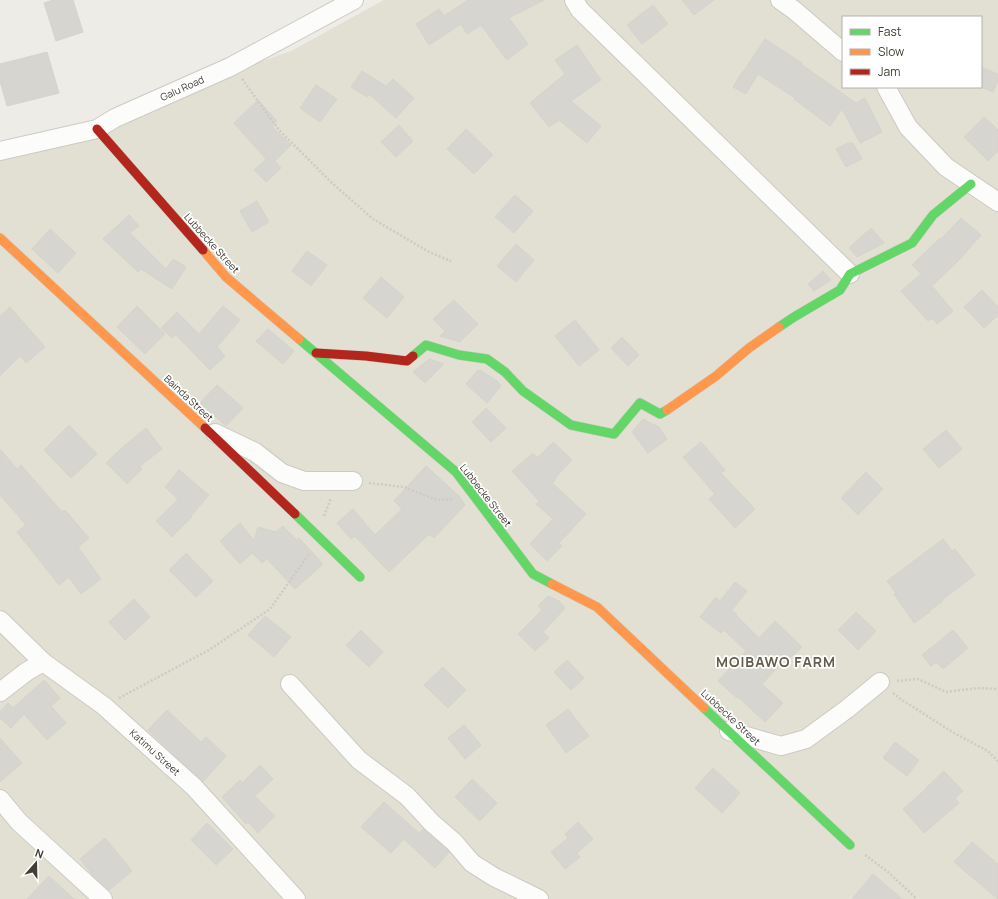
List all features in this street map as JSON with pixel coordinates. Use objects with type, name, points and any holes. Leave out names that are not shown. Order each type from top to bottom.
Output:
[{"type":"street","name":"Galu Road","points":[[0,151],[97,129],[115,118],[230,67],[354,0]]},
{"type":"street","points":[[574,0],[580,10],[850,274]]},
{"type":"street","points":[[780,0],[842,51]]},
{"type":"street","points":[[887,88],[908,127],[946,167],[998,202]]},
{"type":"street","name":"Lubbecke Street","points":[[97,129],[226,277],[456,472],[533,574],[597,606],[850,844]]},
{"type":"street","points":[[316,353],[366,356],[407,361],[426,345],[459,355],[487,360],[505,372],[523,391],[570,425],[614,434],[640,402],[660,414],[716,376],[762,339],[794,317],[840,290],[850,274],[912,242],[933,215],[971,184]]},
{"type":"street","name":"Bainda Street","points":[[0,238],[208,430],[360,577]]},
{"type":"street","points":[[208,430],[255,452],[282,472],[304,481],[353,480]]},
{"type":"street","name":"Katimu Street","points":[[0,620],[43,662],[104,706],[194,787],[296,899]]},
{"type":"street","points":[[0,692],[26,672],[43,662]]},
{"type":"street","points":[[729,731],[781,746],[806,739],[847,709],[880,682]]},
{"type":"street","points":[[290,684],[359,760],[407,796],[432,823],[454,842],[472,863],[494,877],[539,899]]},
{"type":"street","points":[[0,799],[19,822],[103,899]]},
{"type":"path","points":[[230,67],[242,79],[279,130],[332,183],[373,219],[429,252],[451,261]]},
{"type":"path","points":[[104,706],[209,650],[270,609],[309,555],[316,534],[334,492],[353,480],[404,487],[437,500],[476,498]]},
{"type":"path","points":[[880,682],[918,679],[946,692],[976,688],[998,689]]},
{"type":"path","points":[[880,682],[902,700],[954,733],[988,751],[998,761]]},
{"type":"path","points":[[850,844],[888,872],[918,899]]},
{"type":"shaded area","points":[[384,0],[998,0],[998,899],[0,899],[0,153],[291,51]]},
{"type":"building","points":[[53,0],[73,0],[83,32],[56,41],[44,3]]},
{"type":"building","points":[[468,0],[544,0],[509,18],[528,44],[507,60],[481,25],[467,34],[461,24],[429,45],[416,24],[439,9],[444,16]]},
{"type":"building","points":[[682,0],[714,0],[694,15]]},
{"type":"building","points":[[653,5],[668,24],[642,44],[627,25]]},
{"type":"building","points":[[765,39],[802,63],[801,64],[856,103],[865,98],[882,132],[860,143],[842,109],[830,126],[794,99],[795,98],[758,74],[746,94],[733,87]]},
{"type":"building","points":[[577,45],[601,80],[571,101],[601,126],[587,143],[559,120],[549,127],[530,103],[565,74],[555,60]]},
{"type":"building","points":[[47,52],[59,93],[7,106],[0,81],[0,64]]},
{"type":"building","points":[[982,67],[998,74],[998,80],[993,92],[982,87]]},
{"type":"building","points":[[362,71],[386,86],[393,79],[414,98],[396,118],[369,94],[367,97],[351,87]]},
{"type":"building","points":[[316,85],[337,99],[320,122],[300,108]]},
{"type":"building","points":[[258,100],[277,121],[272,126],[291,145],[275,161],[281,168],[266,182],[254,170],[266,159],[234,123]]},
{"type":"building","points":[[984,117],[998,130],[998,151],[988,161],[964,137]]},
{"type":"building","points":[[399,125],[413,141],[396,157],[381,142]]},
{"type":"building","points":[[466,129],[493,155],[474,174],[447,149]]},
{"type":"building","points":[[848,143],[853,143],[862,159],[846,167],[836,149]]},
{"type":"building","points":[[515,195],[533,211],[514,233],[495,217]]},
{"type":"building","points":[[257,201],[269,222],[252,232],[240,211]]},
{"type":"building","points":[[129,215],[139,226],[130,233],[166,269],[173,259],[186,267],[172,289],[141,269],[138,272],[103,239]]},
{"type":"building","points":[[961,218],[981,235],[960,259],[932,286],[953,311],[937,324],[932,318],[928,321],[901,291],[921,274],[912,265],[940,238],[941,239]]},
{"type":"building","points":[[871,228],[884,243],[857,257],[849,248]]},
{"type":"building","points":[[50,229],[76,253],[58,273],[32,249]]},
{"type":"building","points":[[516,244],[534,260],[516,282],[497,266]]},
{"type":"building","points":[[307,251],[327,265],[311,286],[292,271]]},
{"type":"building","points":[[823,271],[831,280],[814,291],[808,284]]},
{"type":"building","points":[[381,277],[404,297],[387,318],[363,298]]},
{"type":"building","points":[[982,290],[998,307],[998,315],[984,328],[964,307]]},
{"type":"building","points":[[454,300],[478,324],[460,342],[440,336],[445,331],[433,319]]},
{"type":"building","points":[[137,306],[165,334],[145,354],[117,327]]},
{"type":"building","points":[[223,306],[240,320],[217,347],[225,356],[210,370],[175,334],[172,338],[161,328],[177,312],[199,334]]},
{"type":"building","points":[[10,307],[45,347],[26,363],[20,356],[0,376],[0,316]]},
{"type":"building","points":[[575,320],[599,350],[579,366],[555,336]]},
{"type":"building","points":[[268,329],[294,351],[283,364],[256,341]]},
{"type":"building","points":[[622,337],[639,355],[628,366],[611,348]]},
{"type":"building","points":[[429,359],[444,364],[425,383],[413,372]]},
{"type":"building","points":[[478,370],[497,381],[501,386],[487,403],[466,384]]},
{"type":"building","points":[[217,385],[243,408],[226,426],[200,403]]},
{"type":"building","points":[[486,408],[506,428],[491,442],[472,422]]},
{"type":"building","points":[[643,419],[658,426],[667,439],[648,453],[632,432]]},
{"type":"building","points":[[69,425],[97,454],[71,478],[44,450]]},
{"type":"building","points":[[146,428],[162,449],[140,466],[142,469],[127,484],[106,463]]},
{"type":"building","points":[[946,430],[962,449],[939,468],[923,449]]},
{"type":"building","points":[[553,442],[572,460],[552,483],[586,514],[559,543],[562,546],[547,561],[530,544],[553,519],[536,504],[539,501],[512,471],[533,453],[537,458]]},
{"type":"building","points":[[701,442],[725,470],[721,473],[755,509],[735,528],[709,499],[715,494],[683,457]]},
{"type":"building","points":[[0,449],[17,469],[21,465],[62,512],[65,510],[89,538],[78,547],[101,579],[81,594],[69,577],[59,585],[17,532],[26,525],[0,495]]},
{"type":"building","points":[[426,466],[459,496],[465,505],[434,538],[429,534],[389,572],[355,536],[351,539],[337,523],[353,509],[375,535],[402,509],[394,501]]},
{"type":"building","points":[[179,470],[209,495],[191,516],[192,517],[172,537],[156,521],[178,499],[165,487]]},
{"type":"building","points":[[866,472],[883,489],[858,515],[841,498]]},
{"type":"building","points":[[240,523],[254,540],[258,527],[276,532],[283,526],[297,540],[299,538],[323,564],[295,589],[267,559],[262,563],[252,553],[240,564],[220,541]]},
{"type":"building","points":[[943,539],[952,551],[955,549],[975,575],[942,600],[943,601],[929,611],[930,612],[914,623],[887,581]]},
{"type":"building","points":[[186,553],[213,581],[196,597],[169,570]]},
{"type":"building","points":[[735,582],[747,591],[732,610],[759,638],[775,621],[802,647],[788,660],[786,658],[762,684],[783,703],[765,722],[718,681],[746,651],[724,630],[721,633],[700,617],[716,597],[720,601]]},
{"type":"building","points":[[548,596],[559,601],[565,608],[543,632],[549,638],[535,651],[518,634],[542,610],[538,606]]},
{"type":"building","points":[[134,599],[150,617],[125,640],[109,622]]},
{"type":"building","points":[[856,612],[876,631],[858,650],[838,630]]},
{"type":"building","points":[[265,616],[291,637],[274,657],[248,635]]},
{"type":"building","points":[[361,630],[383,652],[369,667],[346,645]]},
{"type":"building","points":[[953,630],[968,648],[943,669],[936,662],[931,666],[922,655]]},
{"type":"building","points":[[567,660],[584,678],[571,690],[554,672]]},
{"type":"building","points":[[443,667],[466,690],[448,708],[424,685]]},
{"type":"building","points":[[44,680],[60,698],[51,706],[66,723],[47,740],[24,714],[11,728],[0,718],[0,712],[8,703],[13,708]]},
{"type":"building","points":[[568,709],[589,736],[566,753],[546,725]]},
{"type":"building","points":[[167,710],[201,742],[206,737],[226,756],[203,782],[148,730]]},
{"type":"building","points":[[464,725],[481,745],[465,759],[448,738]]},
{"type":"building","points":[[0,738],[22,763],[0,782]]},
{"type":"building","points":[[895,742],[919,760],[907,776],[883,758]]},
{"type":"building","points":[[260,765],[273,779],[255,796],[275,816],[258,833],[248,822],[246,824],[222,797],[240,780],[242,783]]},
{"type":"building","points":[[713,768],[740,793],[722,813],[695,788]]},
{"type":"building","points":[[944,771],[963,791],[955,798],[959,803],[924,833],[903,809]]},
{"type":"building","points":[[472,779],[497,803],[480,821],[455,797]]},
{"type":"building","points":[[384,802],[419,833],[423,829],[449,852],[435,868],[404,839],[391,853],[361,827]]},
{"type":"building","points":[[578,822],[593,839],[577,853],[580,857],[565,869],[551,852],[568,838],[565,834]]},
{"type":"building","points":[[207,823],[233,849],[216,865],[191,840]]},
{"type":"building","points":[[105,838],[132,871],[109,890],[96,879],[80,859]]},
{"type":"building","points":[[972,842],[998,864],[998,899],[954,862]]},
{"type":"building","points":[[873,874],[902,899],[852,899]]},
{"type":"building","points":[[49,876],[74,899],[27,899]]},
{"type":"traffic: fast","points":[[779,327],[840,290],[850,274],[912,243],[933,215],[971,184]]},
{"type":"traffic: fast","points":[[299,339],[456,472],[533,574],[552,584]]},
{"type":"traffic: fast","points":[[413,356],[426,345],[459,355],[487,359],[505,372],[523,391],[571,425],[614,434],[640,403],[660,414],[667,410]]},
{"type":"traffic: fast","points":[[295,514],[360,577]]},
{"type":"traffic: fast","points":[[704,708],[850,845]]},
{"type":"traffic: slow","points":[[0,238],[205,428]]},
{"type":"traffic: slow","points":[[203,250],[226,277],[299,339]]},
{"type":"traffic: slow","points":[[667,410],[716,376],[749,348],[779,327]]},
{"type":"traffic: slow","points":[[552,584],[597,607],[704,708]]},
{"type":"traffic: jam","points":[[97,129],[203,250]]},
{"type":"traffic: jam","points":[[316,353],[366,356],[407,361],[413,356]]},
{"type":"traffic: jam","points":[[205,428],[295,514]]},
{"type":"district","name":"MOIBAWO FARM","points":[[776,662]]}]
